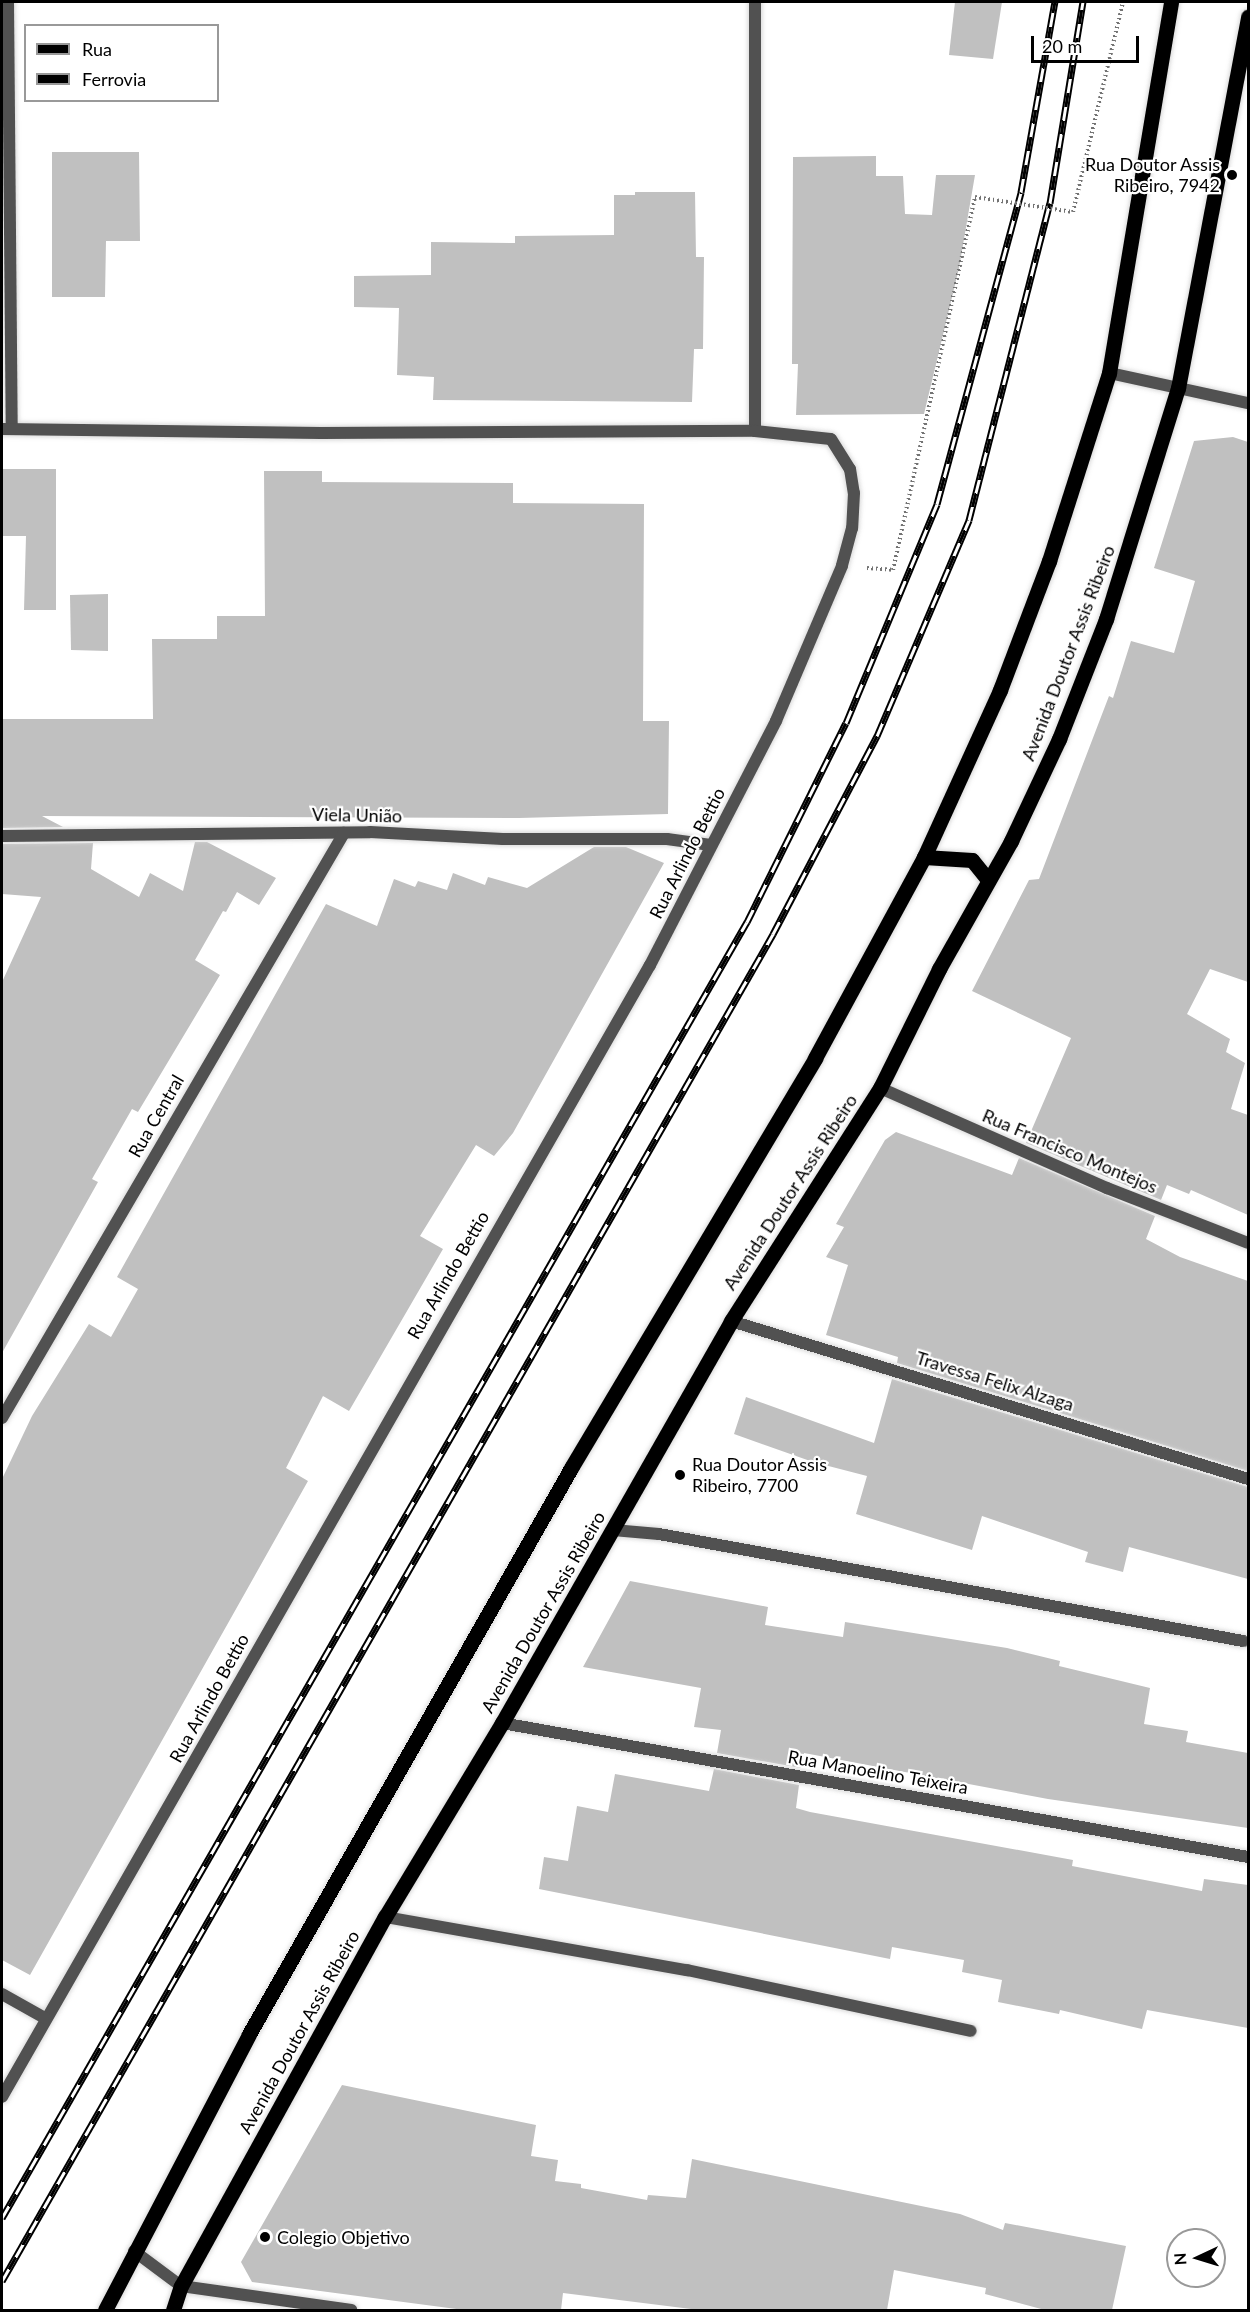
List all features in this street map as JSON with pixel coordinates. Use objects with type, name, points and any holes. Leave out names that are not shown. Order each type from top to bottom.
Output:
[{"type":"main road","points":[[105,2310],[249,2034],[566,1479],[815,1058],[924,857],[1000,690],[1045,572],[1109,373],[1171,2]]},
{"type":"main road","name":"Avenida Doutor Assis Ribeiro","points":[[173,2310],[181,2286],[385,1917],[502,1723],[731,1321],[880,1088],[1059,739],[1106,619],[1178,388],[1248,17]]},
{"type":"main road","points":[[924,857],[972,860],[988,880]]},
{"type":"street","points":[[8,2],[4,154],[7,429],[321,433],[755,431],[755,2]]},
{"type":"street","points":[[1109,373],[1248,403]]},
{"type":"street","name":"Rua Arlindo Bettio","points":[[2,2097],[45,2018],[650,965],[776,722],[842,566],[852,528],[854,493],[850,469],[839,447],[825,437],[755,431]]},
{"type":"street","name":"Viela União","points":[[2,836],[344,833],[667,839],[711,845]]},
{"type":"street","name":"Rua Central","points":[[2,1418],[344,833]]},
{"type":"street","name":"Rua Francisco Montejos","points":[[880,1088],[1107,1188],[1248,1243]]},
{"type":"street","name":"Travessa Felix Alzaga","points":[[731,1321],[1248,1479]]},
{"type":"street","points":[[613,1530],[659,1534],[1243,1641]]},
{"type":"street","name":"Rua Manoelino Teixeira","points":[[502,1723],[1248,1857]]},
{"type":"street","points":[[385,1917],[687,1970],[972,2031]]},
{"type":"street","points":[[2,1994],[45,2018]]},
{"type":"street","points":[[134,2251],[181,2286],[351,2310]]},
{"type":"path","points":[[842,566],[893,570],[975,197],[1073,212],[1123,2]]},
{"type":"building","points":[[955,2],[1002,2],[993,59],[949,55]]},
{"type":"building","points":[[52,152],[139,152],[140,241],[106,241],[105,297],[52,297]]},
{"type":"building","points":[[876,156],[876,176],[903,176],[905,214],[932,215],[936,175],[975,175],[959,268],[924,414],[796,415],[798,364],[792,364],[793,157]]},
{"type":"building","points":[[635,192],[695,192],[696,257],[704,257],[703,349],[694,349],[692,402],[433,400],[434,377],[397,375],[399,308],[354,307],[354,276],[431,275],[431,242],[515,243],[515,236],[614,235],[614,195],[635,195]]},
{"type":"building","points":[[1233,437],[1248,442],[1248,982],[1210,969],[1187,1014],[1230,1039],[1226,1052],[1245,1063],[1231,1109],[1248,1115],[1248,1215],[1191,1190],[1189,1194],[1167,1185],[1161,1200],[1026,1143],[1071,1038],[972,991],[1029,880],[1039,879],[1109,696],[1113,698],[1131,641],[1174,653],[1195,581],[1154,568],[1194,441]]},
{"type":"building","points":[[2,469],[56,469],[56,610],[24,610],[26,536],[2,536]]},
{"type":"building","points":[[264,471],[322,471],[322,482],[513,483],[513,503],[644,504],[643,721],[669,721],[668,814],[519,818],[42,816],[63,827],[2,828],[2,719],[153,719],[152,639],[217,639],[217,616],[265,616]]},
{"type":"building","points":[[108,594],[108,651],[71,650],[70,595]]},
{"type":"building","points":[[195,842],[207,842],[276,878],[259,905],[237,892],[226,912],[223,911],[195,960],[220,975],[138,1112],[132,1109],[92,1179],[98,1182],[2,1353],[2,982],[41,897],[2,894],[2,844],[93,843],[91,869],[139,897],[150,873],[183,891]]},
{"type":"building","points":[[594,847],[626,847],[664,863],[513,1133],[494,1156],[476,1145],[420,1236],[443,1249],[349,1411],[323,1396],[286,1468],[308,1481],[30,1975],[2,1960],[2,1479],[32,1416],[89,1324],[111,1337],[138,1289],[117,1277],[326,904],[377,926],[394,879],[415,887],[418,881],[447,890],[453,873],[485,885],[488,877],[527,888]]},
{"type":"building","points":[[896,1132],[1012,1175],[1019,1158],[1155,1216],[1146,1239],[1180,1257],[1248,1281],[1248,1471],[897,1363],[898,1357],[826,1335],[848,1265],[826,1257],[844,1227],[836,1224],[885,1140]]},
{"type":"building","points":[[892,1379],[1248,1487],[1248,1579],[1129,1547],[1123,1572],[1085,1562],[1088,1552],[982,1516],[972,1550],[856,1514],[867,1476],[813,1462],[734,1434],[746,1397],[874,1443]]},
{"type":"building","points":[[630,1581],[768,1607],[765,1625],[843,1637],[845,1622],[1007,1648],[1060,1661],[1059,1666],[1150,1688],[1144,1724],[1188,1731],[1186,1742],[1248,1753],[1248,1828],[1048,1799],[804,1753],[801,1768],[717,1753],[721,1730],[694,1727],[701,1688],[583,1667]]},
{"type":"building","points":[[714,1769],[799,1785],[796,1808],[810,1812],[1073,1860],[1072,1866],[1202,1891],[1204,1879],[1248,1885],[1248,2028],[1147,2010],[1142,2029],[1060,2010],[1059,2014],[998,2002],[1002,1980],[962,1972],[964,1960],[892,1947],[890,1959],[539,1889],[544,1857],[568,1861],[577,1806],[608,1812],[615,1774],[709,1791]]},
{"type":"building","points":[[342,2085],[536,2125],[531,2156],[558,2160],[555,2181],[581,2184],[581,2188],[647,2200],[648,2195],[686,2198],[692,2159],[960,2214],[1003,2230],[1005,2223],[1126,2246],[1112,2310],[1045,2310],[985,2294],[986,2288],[894,2270],[887,2310],[699,2310],[563,2293],[561,2310],[464,2310],[252,2282],[241,2262]]},
{"type":"railway","points":[[2,2218],[747,922],[846,723],[937,504],[1021,192],[1055,2]]},
{"type":"railway","points":[[2,2281],[773,934],[877,736],[969,520],[1050,203],[1083,2]]},
{"type":"place","name":"Rua Doutor Assis Ribeiro, 7942","points":[[1232,175]]},
{"type":"place","name":"Rua Doutor Assis Ribeiro, 7700","points":[[680,1475]]},
{"type":"place","name":"Colegio Objetivo","points":[[265,2237]]}]
